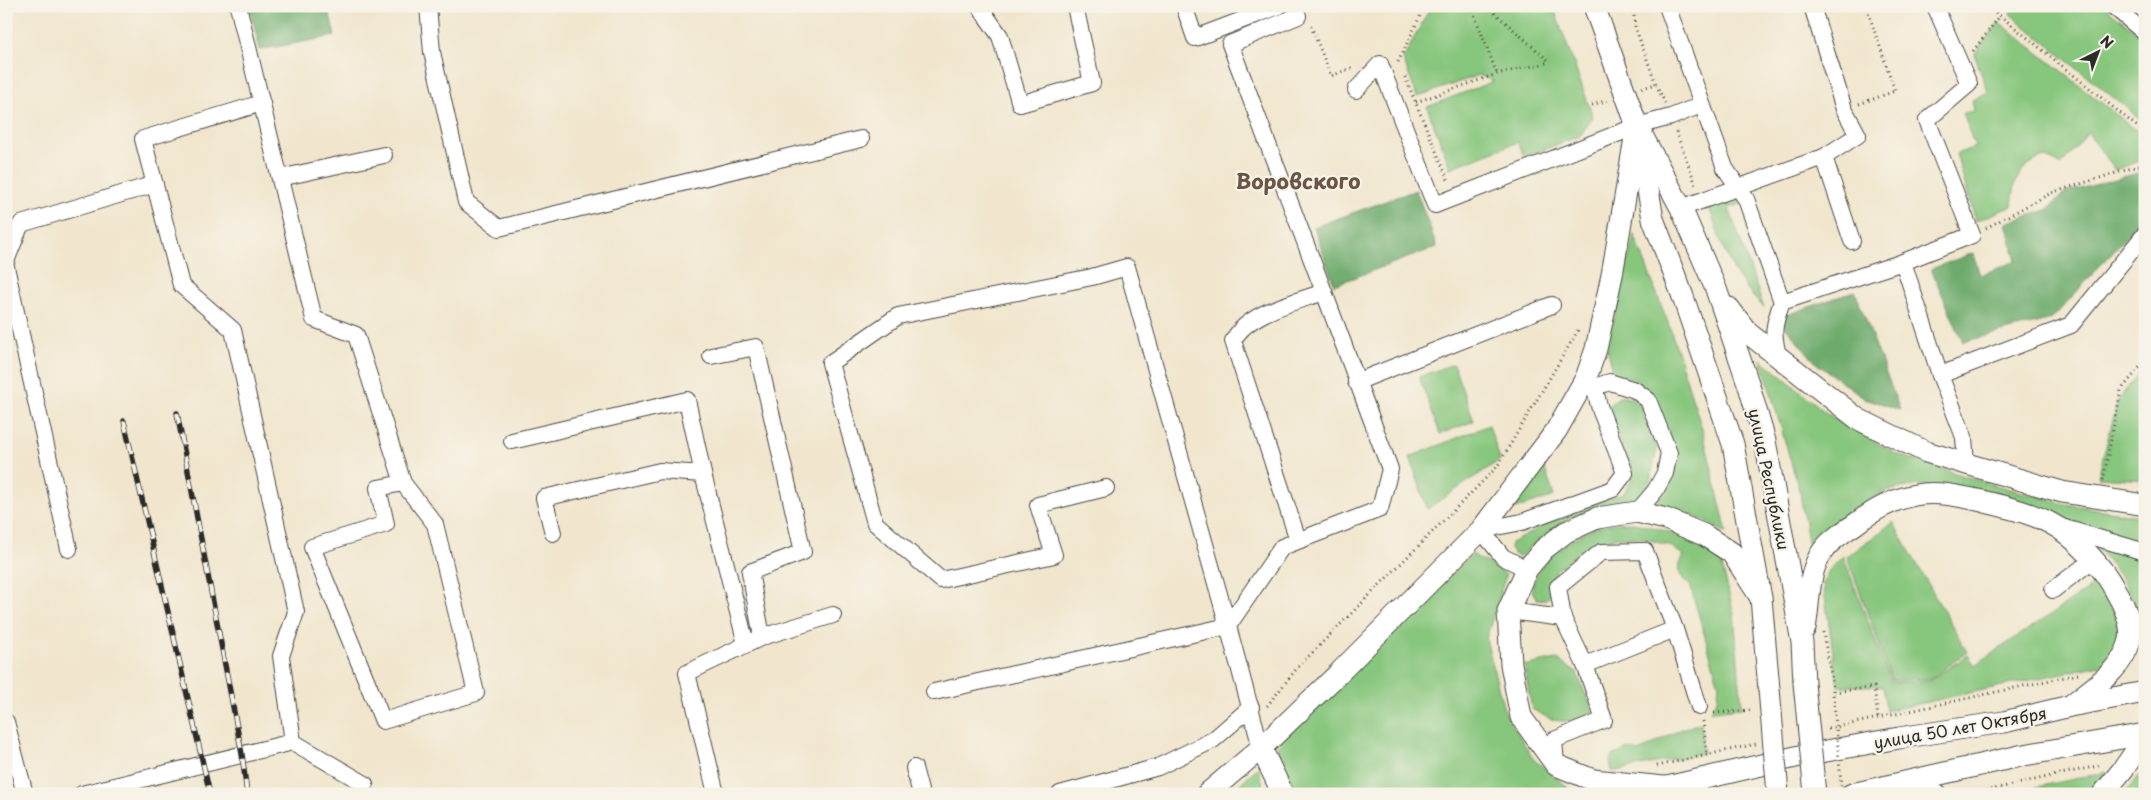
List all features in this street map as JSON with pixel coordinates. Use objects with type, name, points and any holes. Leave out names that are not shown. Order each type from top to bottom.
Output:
[{"type":"main road","name":"улица Республики","points":[[1594,6],[1637,126],[1681,208],[1716,290],[1750,386],[1765,441],[1802,642],[1804,683],[1815,794]]},
{"type":"main road","name":"улица Республики","points":[[1637,126],[1653,220],[1682,294],[1733,444],[1762,598],[1778,794]]},
{"type":"main road","points":[[1207,794],[1261,748],[1337,675],[1481,530],[1556,431],[1590,382],[1612,275],[1637,126]]},
{"type":"main road","points":[[1716,290],[1748,334],[1858,419],[1926,452],[1966,465],[2062,492],[2145,505]]},
{"type":"main road","points":[[1802,642],[1809,607],[1812,572],[1823,550],[1849,528],[1888,504],[1913,495],[1936,493],[2000,506],[2026,513],[2052,524],[2094,559],[2108,576],[2119,596],[2137,638],[2113,671],[2070,706]]},
{"type":"main road","points":[[1664,788],[1593,780],[1556,765],[1521,717],[1511,664],[1508,611],[1527,568],[1544,548],[1566,532],[1597,518],[1637,512],[1666,519],[1704,535],[1732,553],[1762,598]]},
{"type":"main road","name":"улица 50 лет Октября","points":[[1638,794],[1804,755],[2004,722],[2070,706],[2145,692]]},
{"type":"main road","points":[[2102,794],[2124,768],[2145,736]]},
{"type":"main road","points":[[1852,794],[2024,755],[2145,736]]},
{"type":"main road","points":[[1261,748],[1283,794]]},
{"type":"main road","points":[[2124,768],[2145,760]]},
{"type":"main road","points":[[1903,783],[1936,794]]},
{"type":"street","points":[[238,6],[314,319],[356,335],[403,483],[434,524],[476,693],[383,722],[312,548],[386,524],[378,488],[403,483]]},
{"type":"street","points":[[428,6],[432,52],[466,202],[498,228],[861,139]]},
{"type":"street","points":[[978,6],[1000,36],[1020,104],[1092,82],[1075,6]]},
{"type":"street","points":[[1184,6],[1195,38],[1278,6]]},
{"type":"street","points":[[934,692],[1228,626],[1282,548],[1298,540],[1380,509],[1390,469],[1230,44],[1298,16],[1294,6]]},
{"type":"street","points":[[1667,6],[1701,105],[1726,168],[1746,199],[1782,302],[1774,325],[1773,337],[1779,359]]},
{"type":"street","points":[[1681,208],[1824,157],[1858,135],[1844,109],[1812,6]]},
{"type":"street","points":[[1782,302],[1902,262],[1972,235],[1927,120],[1969,84],[1936,6]]},
{"type":"street","points":[[2113,6],[2145,33]]},
{"type":"street","points":[[1356,90],[1380,64],[1436,205],[1637,126],[1671,117],[1701,105]]},
{"type":"street","points":[[262,104],[143,139],[181,285],[232,330],[296,612],[281,656],[293,742]]},
{"type":"street","points":[[280,178],[384,155]]},
{"type":"street","points":[[1824,157],[1852,241]]},
{"type":"street","points":[[6,261],[21,224],[155,184]]},
{"type":"street","points":[[1940,375],[2071,325],[2145,234]]},
{"type":"street","points":[[1902,262],[1940,375],[1964,437],[1966,465]]},
{"type":"street","points":[[6,267],[68,550]]},
{"type":"street","points":[[1106,488],[1038,505],[1054,555],[942,580],[875,523],[830,363],[898,316],[1092,277],[1127,267],[1261,748]]},
{"type":"street","points":[[1298,540],[1233,341],[1237,334],[1254,318],[1324,292]]},
{"type":"street","points":[[1356,382],[1552,305]]},
{"type":"street","points":[[711,356],[756,347],[803,552],[750,572],[762,637]]},
{"type":"street","points":[[1527,568],[1503,557],[1481,530],[1522,522],[1613,489],[1625,473],[1590,382],[1610,382],[1635,390],[1648,400],[1668,453],[1665,473],[1654,491],[1637,512]]},
{"type":"street","points":[[512,441],[686,400],[746,644]]},
{"type":"street","points":[[553,533],[544,498],[660,470],[703,474]]},
{"type":"street","points":[[2052,524],[2145,552]]},
{"type":"street","points":[[1556,765],[1554,740],[1604,720],[1585,666],[1563,618],[1558,587],[1601,552],[1645,551],[1704,711]]},
{"type":"street","points":[[2053,590],[2094,559]]},
{"type":"street","points":[[1508,611],[1563,618]]},
{"type":"street","points":[[716,794],[687,673],[762,637],[834,615]]},
{"type":"street","points":[[1585,666],[1675,629]]},
{"type":"street","points":[[1060,794],[1158,767],[1213,740],[1253,714]]},
{"type":"street","points":[[6,722],[25,794]]},
{"type":"street","points":[[82,794],[293,742],[365,784]]},
{"type":"street","points":[[914,768],[921,794]]},
{"type":"path","points":[[1398,60],[1425,6]]},
{"type":"path","points":[[1472,6],[1497,74]]},
{"type":"path","points":[[1416,102],[1497,74],[1550,62],[1487,6]]},
{"type":"path","points":[[1633,6],[1635,27],[1656,84]]},
{"type":"path","points":[[1844,109],[1895,91],[1866,6]]},
{"type":"path","points":[[1988,6],[2145,133]]},
{"type":"path","points":[[1962,66],[2000,16]]},
{"type":"path","points":[[1310,24],[1331,76],[1358,65]]},
{"type":"path","points":[[1396,56],[1449,182]]},
{"type":"path","points":[[1972,235],[2052,193],[2145,164]]},
{"type":"path","points":[[1253,714],[1496,467],[1581,326]]},
{"type":"path","points":[[2102,481],[2121,390],[2145,361]]},
{"type":"path","points":[[2093,479],[2111,483]]},
{"type":"path","points":[[1821,730],[2079,674]]},
{"type":"path","points":[[1832,680],[1842,794]]},
{"type":"path","points":[[1834,692],[1874,688],[1878,718]]},
{"type":"path","points":[[1707,755],[1704,711],[1750,710]]},
{"type":"path","points":[[1650,767],[1764,742]]},
{"type":"path","points":[[1971,794],[2111,763],[2124,768]]},
{"type":"green space","points":[[249,6],[286,6],[287,10],[328,6],[335,36],[260,50]]},
{"type":"green space","points":[[1431,6],[1553,6],[1593,117],[1580,136],[1524,157],[1518,142],[1450,168],[1427,107],[1494,81],[1479,75],[1417,97],[1403,59]]},
{"type":"green space","points":[[2016,6],[2104,6],[2145,39],[2145,123],[2010,14]]},
{"type":"green space","points":[[1999,22],[2145,137],[2145,159],[2115,170],[2088,133],[2061,165],[2044,157],[2028,165],[2019,175],[2012,206],[1976,221],[1956,154],[1975,147],[1963,113],[1974,111],[1972,100],[1988,92],[1974,54]]},
{"type":"green space","points":[[2145,171],[2145,216],[2052,319],[1963,342],[1931,269],[1973,253],[1980,275],[2016,261],[2006,223],[2049,209],[2064,193]]},
{"type":"green space","points":[[1416,190],[1437,247],[1334,285],[1314,227]]},
{"type":"green space","points":[[1730,196],[1737,198],[1742,204],[1729,208],[1764,308],[1743,284],[1728,260],[1708,204]]},
{"type":"green space","points":[[1634,234],[1670,328],[1703,432],[1727,533],[1692,515],[1654,504],[1668,486],[1673,476],[1675,464],[1650,395],[1632,380],[1614,374],[1607,348]]},
{"type":"green space","points":[[1855,291],[1900,410],[1865,398],[1817,364],[1778,318]]},
{"type":"green space","points":[[1761,359],[1829,415],[1896,454],[1980,481],[2066,504],[2145,517],[2145,546],[1920,485],[1890,491],[1875,497],[1835,523],[1809,547],[1800,493]]},
{"type":"green space","points":[[1453,364],[1474,421],[1440,434],[1419,377]]},
{"type":"green space","points":[[2145,365],[2145,480],[2098,477],[2118,400]]},
{"type":"green space","points":[[1620,396],[1639,400],[1657,449],[1649,486],[1641,496],[1633,501],[1597,507],[1577,514],[1557,526],[1520,556],[1513,554],[1510,549],[1511,543],[1568,513],[1624,493],[1633,477],[1609,414],[1609,405]]},
{"type":"green space","points":[[1489,425],[1500,460],[1427,509],[1410,457]]},
{"type":"green space","points":[[1543,464],[1554,496],[1507,512]]},
{"type":"green space","points":[[1627,522],[1675,534],[1698,544],[1720,557],[1734,614],[1742,708],[1710,711],[1717,700],[1719,685],[1690,585],[1683,578],[1679,569],[1684,556],[1671,546],[1642,538],[1618,537],[1595,544],[1569,559],[1556,570],[1551,595],[1545,600],[1537,599],[1532,591],[1534,580],[1539,570],[1547,560],[1567,543],[1600,526]]},
{"type":"green space","points":[[1893,522],[1967,652],[1930,679],[1892,680],[1847,557]]},
{"type":"green space","points":[[2088,539],[2145,557],[2145,629],[2141,629],[2134,602],[2122,580],[2115,569]]},
{"type":"green space","points":[[1472,554],[1506,575],[1486,639],[1504,710],[1532,757],[1568,788],[1535,794],[1297,794],[1283,771],[1277,745]]},
{"type":"green space","points":[[1843,556],[1891,682],[1929,681],[1968,655],[1975,665],[2096,584],[2116,619],[2118,635],[2116,643],[2105,664],[1886,711],[1883,686],[1838,686],[1823,584],[1829,570]]},
{"type":"green space","points":[[1556,659],[1577,673],[1593,712],[1576,719],[1562,721],[1548,718],[1532,709],[1524,666]]},
{"type":"green space","points":[[1701,723],[1703,753],[1612,772],[1610,761],[1612,756],[1628,749],[1639,752],[1679,730]]},
{"type":"green space","points":[[1258,767],[1266,794],[1229,794]]},
{"type":"green space","points":[[2107,772],[2090,794],[2004,794]]},
{"type":"green space","points":[[2145,774],[2145,794],[2124,794],[2138,776]]},
{"type":"railway","points":[[177,413],[242,754],[247,794]]},
{"type":"railway","points":[[124,421],[210,794]]},
{"type":"district","name":"Воровского","points":[[1298,180]]}]
